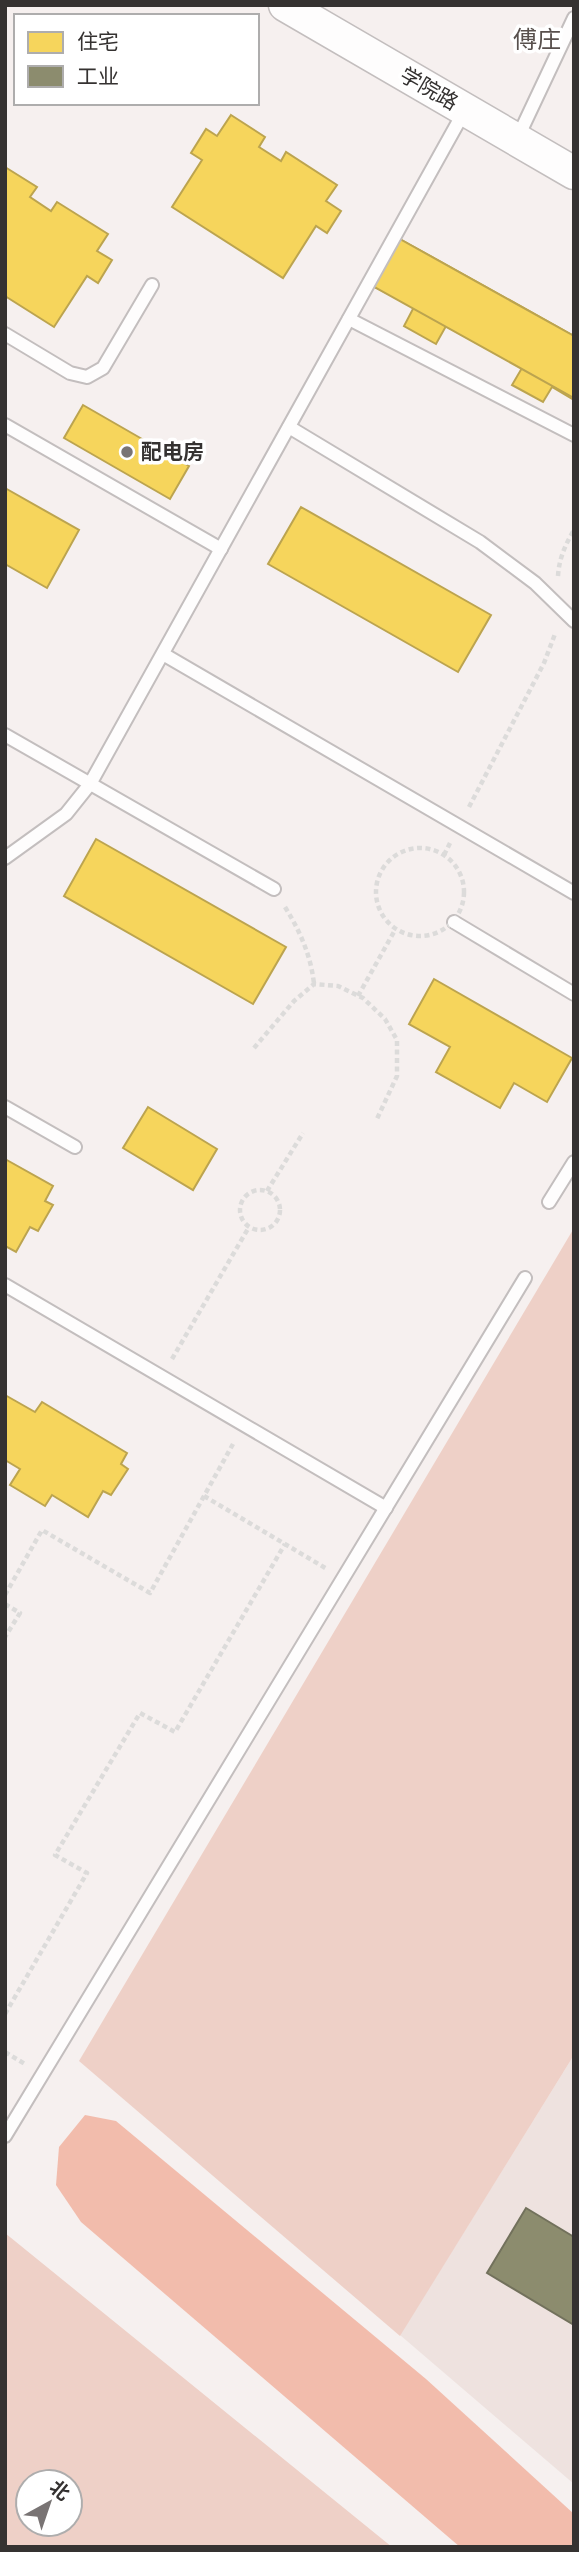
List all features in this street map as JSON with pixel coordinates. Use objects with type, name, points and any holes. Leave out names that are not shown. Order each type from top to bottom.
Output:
[{"type":"street","name":"学院路","points":[[285,5],[574,173]]},
{"type":"lane","points":[[517,139],[574,18]]},
{"type":"lane","points":[[5,858],[66,814],[90,784],[465,110]]},
{"type":"lane","points":[[5,334],[70,373],[87,377],[103,368],[152,285]]},
{"type":"lane","points":[[349,319],[574,435]]},
{"type":"lane","points":[[5,425],[221,549]]},
{"type":"lane","points":[[289,427],[510,562],[574,621]]},
{"type":"lane","points":[[163,654],[574,893]]},
{"type":"lane","points":[[5,735],[274,889]]},
{"type":"lane","points":[[454,922],[574,994]]},
{"type":"lane","points":[[5,1107],[75,1147]]},
{"type":"lane","points":[[549,1202],[574,1162]]},
{"type":"lane","points":[[5,2136],[525,1278]]},
{"type":"lane","points":[[5,1285],[386,1508]]},
{"type":"path","points":[[459,826],[544,663],[556,631],[559,565],[565,544],[574,530]]},
{"type":"path","points":[[415,848],[430,849],[444,855],[456,865],[463,879],[465,894],[462,909],[454,922],[432,935],[407,935],[395,929],[384,918],[377,904],[379,874],[388,861],[400,852],[415,848]]},
{"type":"path","points":[[274,889],[300,931],[314,984]]},
{"type":"path","points":[[358,996],[395,929]]},
{"type":"path","points":[[254,1048],[294,1001],[314,984],[338,986],[358,996],[385,1019],[397,1040],[397,1076],[376,1121]]},
{"type":"path","points":[[267,1191],[303,1133]]},
{"type":"path","points":[[267,1191],[273,1195],[279,1206],[278,1219],[268,1228],[249,1227],[241,1216],[240,1203],[248,1193],[267,1191]]},
{"type":"path","points":[[162,1377],[249,1227]]},
{"type":"path","points":[[5,1595],[42,1530],[150,1593],[244,1425]]},
{"type":"path","points":[[204,1496],[344,1578]]},
{"type":"path","points":[[5,2014],[86,1873],[55,1855],[140,1713],[176,1732],[285,1544]]},
{"type":"path","points":[[5,1604],[20,1613],[5,1637]]},
{"type":"shaded area","points":[[574,1228],[574,2055],[400,2336],[79,2061]]},
{"type":"shaded area","points":[[574,2055],[574,2484],[400,2335]]},
{"type":"shaded area","points":[[85,2115],[116,2121],[426,2379],[574,2514],[574,2547],[460,2547],[81,2222],[56,2185],[59,2147]]},
{"type":"shaded area","points":[[5,2233],[392,2547],[5,2547]]},
{"type":"building: 住宅","points":[[231,115],[265,137],[259,147],[281,161],[286,152],[337,185],[326,201],[341,211],[327,233],[316,226],[283,278],[172,207],[202,160],[191,153],[206,129],[217,136]]},
{"type":"building: 住宅","points":[[5,167],[37,187],[30,197],[51,211],[57,202],[108,234],[97,251],[112,260],[98,283],[87,276],[54,327],[5,296]]},
{"type":"building: 住宅","points":[[398,238],[574,336],[574,400],[552,387],[543,402],[512,385],[522,368],[446,326],[436,344],[404,326],[414,307],[371,285]]},
{"type":"building: 住宅","points":[[398,238],[574,336],[574,398],[371,285]]},
{"type":"building: 住宅","name":"配电房","points":[[83,405],[189,466],[170,499],[64,438]]},
{"type":"building: 住宅","points":[[5,488],[79,530],[47,588],[5,564]]},
{"type":"building: 住宅","points":[[301,507],[491,615],[458,672],[268,564]]},
{"type":"building: 住宅","points":[[96,839],[286,947],[253,1004],[64,896]]},
{"type":"building: 住宅","points":[[434,979],[572,1058],[547,1102],[514,1083],[500,1108],[436,1072],[450,1047],[409,1024]]},
{"type":"building: 住宅","points":[[148,1107],[217,1149],[193,1190],[123,1148]]},
{"type":"building: 住宅","points":[[5,1159],[53,1186],[45,1201],[53,1205],[38,1231],[30,1227],[16,1252],[5,1246]]},
{"type":"building: 住宅","points":[[5,1395],[35,1412],[42,1402],[127,1453],[121,1464],[128,1469],[111,1495],[103,1491],[88,1517],[52,1495],[45,1506],[10,1485],[20,1469],[5,1460]]},
{"type":"building: 工业","points":[[526,2208],[574,2237],[574,2325],[487,2273]]},
{"type":"place","name":"配电房","points":[[127,452]]},
{"type":"district","name":"傅庄","points":[[537,40]]}]
